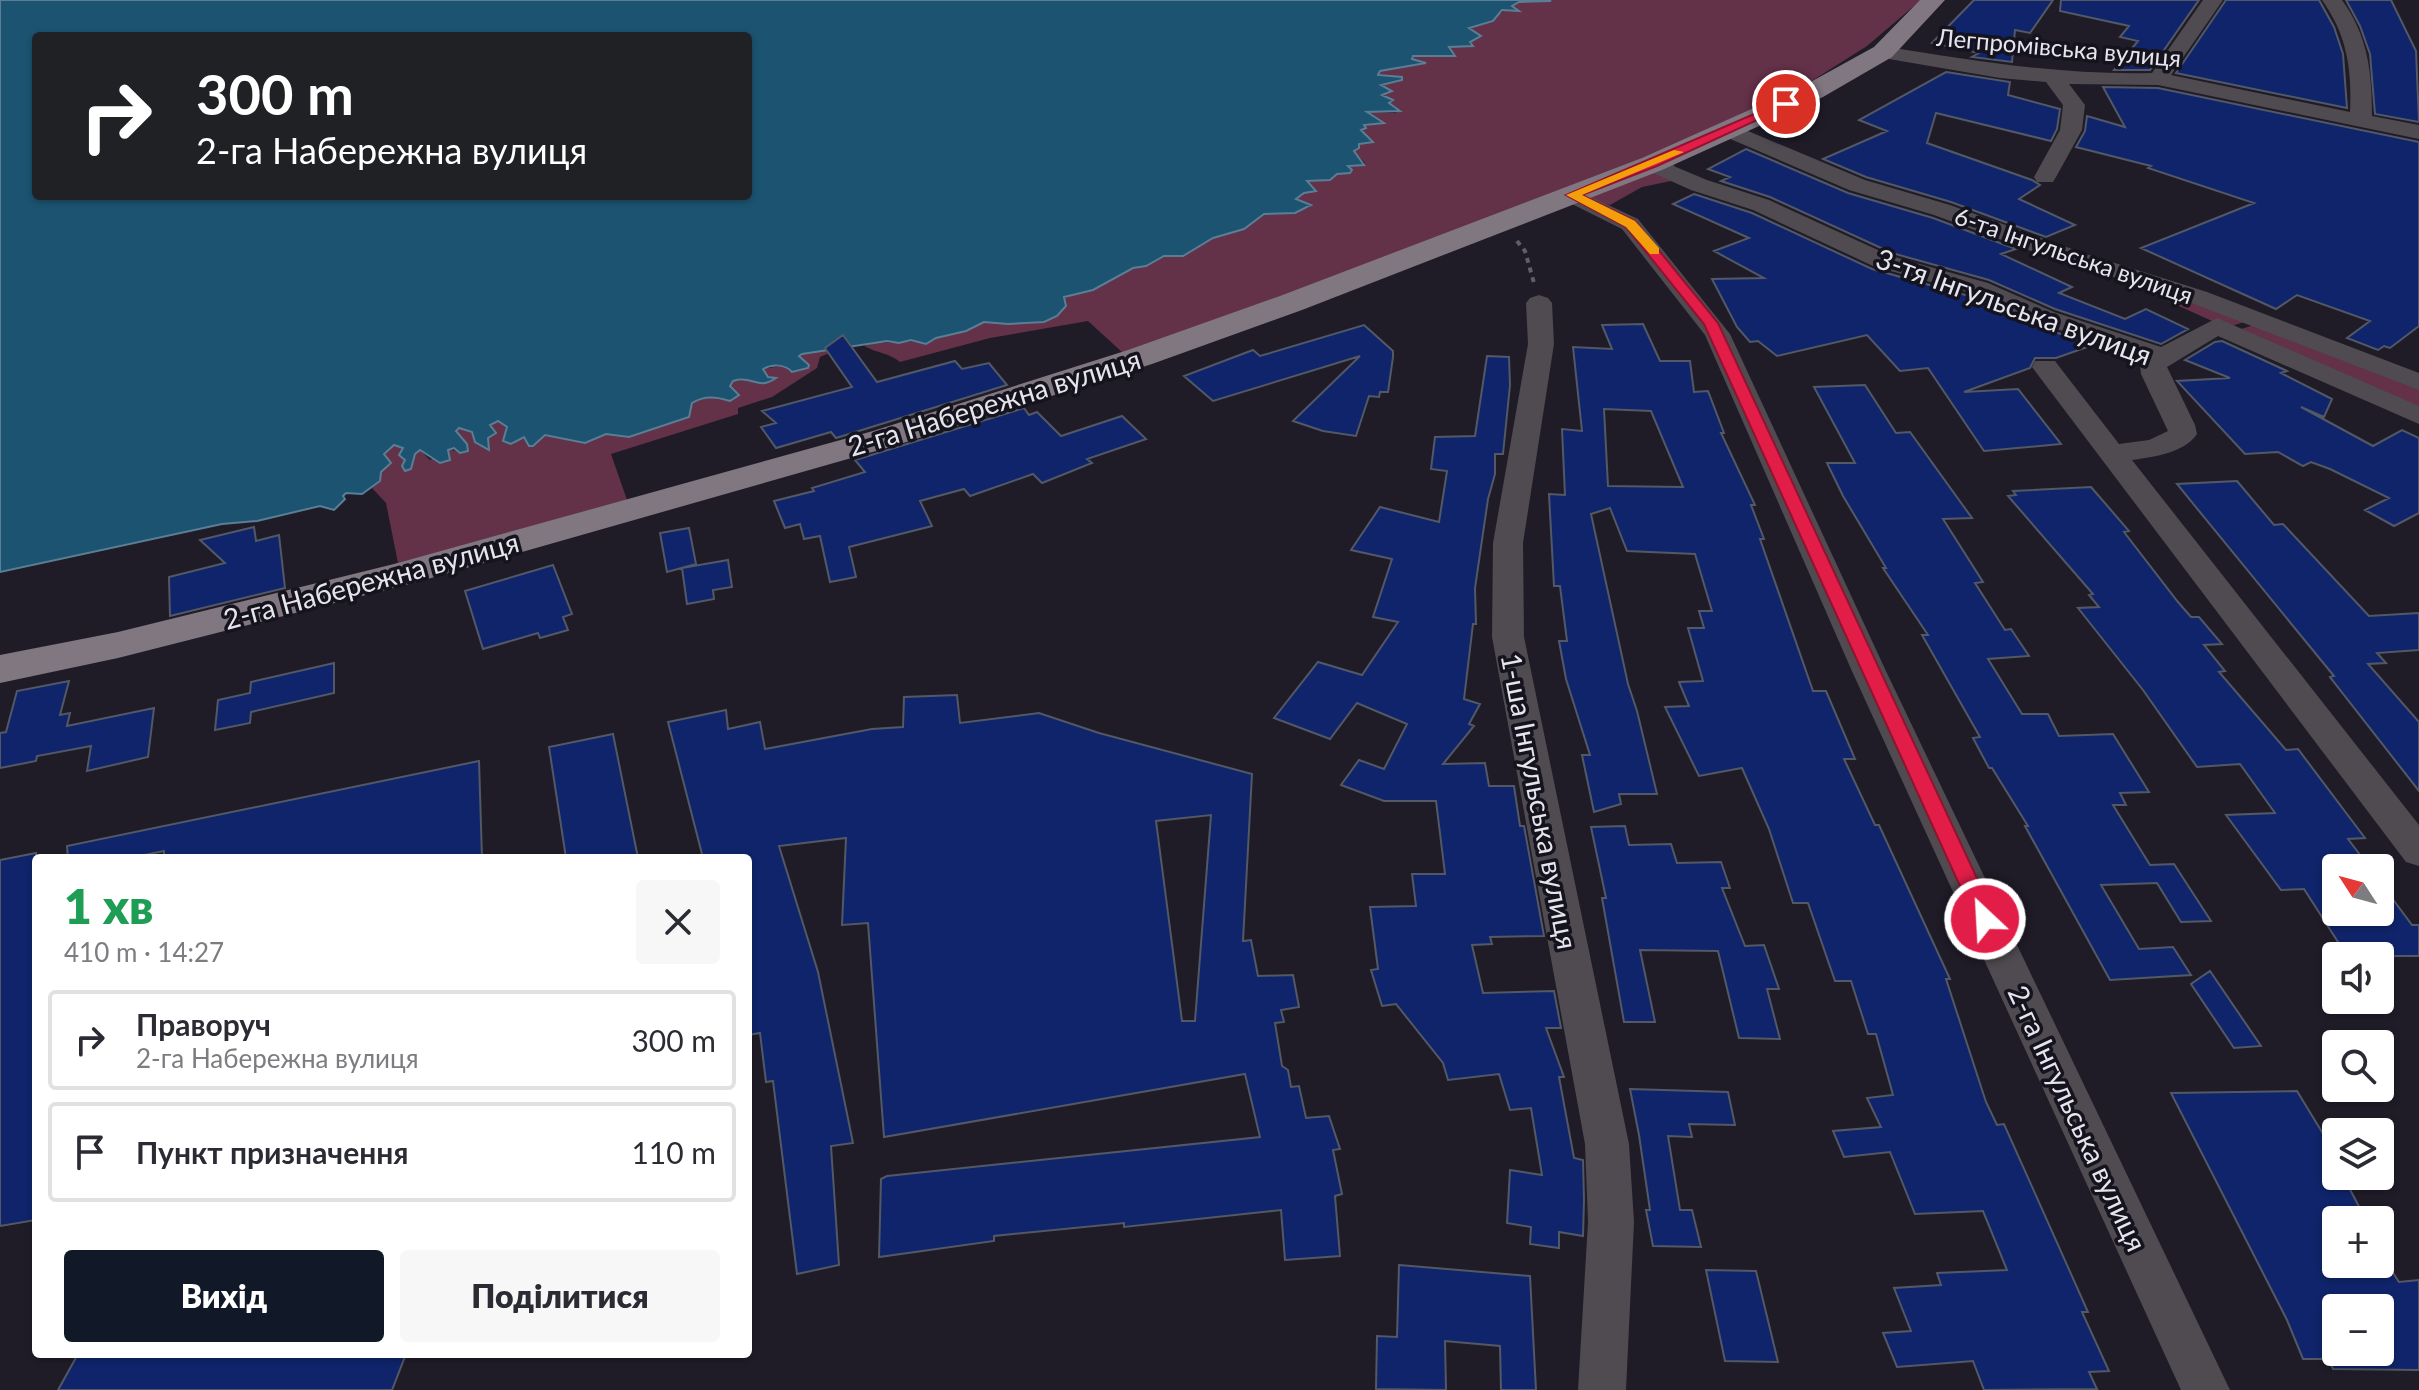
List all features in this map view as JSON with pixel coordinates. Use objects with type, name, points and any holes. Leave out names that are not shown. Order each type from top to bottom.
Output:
[{"type":"main road","name":"2-га Набережна вулиця","points":[[0,669],[147,638],[403,574],[885,438],[1140,357],[1291,303],[1572,195],[1729,130],[1814,91],[1883,52],[1933,0]]},
{"type":"street","points":[[2158,79],[2213,0]]},
{"type":"street","points":[[2332,0],[2355,34],[2362,90],[2361,119]]},
{"type":"street","name":"Легпромівська вулиця","points":[[1883,52],[1984,70],[2053,77],[2158,79],[2419,132]]},
{"type":"street","points":[[2045,177],[2071,130],[2074,105],[2053,77]]},
{"type":"street","name":"6-та Інгульська вулиця","points":[[1729,130],[1857,185],[2198,297],[2419,382]]},
{"type":"street","name":"3-тя Інгульська вулиця","points":[[1652,164],[1699,185],[1761,205],[1882,261],[1979,288],[2045,317],[2164,357]]},
{"type":"street","name":"2-га Інгульська вулиця","points":[[1572,195],[1630,224],[1717,334],[1868,669],[2206,1390]]},
{"type":"street","points":[[2075,259],[2096,274],[2419,416]]},
{"type":"street","name":"1-ша Інгульська вулиця","points":[[1539,303],[1541,344],[1508,543],[1508,637],[1607,1144],[1611,1222],[1602,1390]]},
{"type":"street","points":[[2164,357],[2217,326]]},
{"type":"street","name":"3-тя Інгульська вулиця","points":[[2113,453],[2172,443],[2183,434],[2181,422],[2154,375],[2153,365],[2164,357]]},
{"type":"street","points":[[2045,367],[2419,852]]},
{"type":"path","points":[[1501,222],[1525,251],[1539,303]]},
{"type":"shaded area","points":[[1921,0],[1867,46],[1799,89],[1644,159],[1283,297],[1123,353],[1088,321],[990,338],[900,362],[864,346],[877,342],[899,343],[936,338],[966,331],[984,322],[1044,322],[1061,309],[1064,297],[1093,290],[1133,268],[1146,266],[1164,256],[1183,256],[1213,238],[1244,229],[1264,214],[1309,208],[1310,205],[1296,198],[1303,193],[1316,191],[1306,181],[1324,181],[1337,174],[1346,174],[1347,166],[1365,163],[1354,152],[1359,144],[1373,142],[1361,131],[1363,125],[1368,124],[1367,112],[1397,113],[1388,103],[1392,100],[1381,95],[1389,93],[1381,85],[1394,82],[1393,76],[1378,75],[1380,71],[1424,64],[1411,59],[1413,56],[1455,56],[1449,47],[1480,36],[1469,28],[1483,24],[1519,2]]},
{"type":"shaded area","points":[[1675,161],[1674,166],[1680,172],[1703,182],[1671,181],[1642,187],[1610,205],[1590,200],[1591,196]]},
{"type":"shaded area","points":[[2092,267],[2247,321],[2232,326],[2221,325]]},
{"type":"shaded area","points":[[2254,325],[2419,387],[2419,412],[2241,329]]},
{"type":"shaded area","points":[[841,348],[820,357],[817,368],[772,397],[738,408],[738,414],[611,454],[627,500],[398,563],[386,503],[372,488],[380,482],[383,454],[394,445],[415,454],[420,450],[430,460],[447,450],[468,451],[467,444],[456,431],[458,428],[488,438],[495,433],[490,425],[498,421],[520,439],[552,435],[577,440],[606,434],[629,437],[689,417],[692,403],[729,393],[734,390],[730,386],[733,381],[774,378],[768,377],[762,369],[788,368],[802,354]]},
{"type":"water","points":[[0,0],[1551,1],[1519,2],[1512,6],[1519,11],[1502,10],[1493,21],[1469,28],[1481,36],[1470,42],[1473,46],[1449,47],[1455,56],[1413,56],[1412,59],[1426,63],[1380,71],[1378,75],[1402,77],[1402,80],[1381,85],[1392,91],[1382,95],[1393,100],[1389,103],[1400,111],[1367,112],[1384,123],[1364,125],[1366,128],[1361,130],[1373,142],[1359,144],[1354,151],[1364,165],[1348,166],[1352,170],[1350,173],[1337,174],[1330,180],[1307,181],[1316,191],[1304,193],[1296,199],[1311,205],[1295,213],[1264,214],[1244,229],[1213,238],[1183,256],[1164,256],[1146,266],[1133,268],[1093,290],[1064,297],[1066,306],[1057,316],[1044,322],[984,322],[926,344],[911,340],[899,343],[887,341],[802,354],[799,356],[809,365],[808,368],[792,372],[782,366],[767,367],[763,369],[768,377],[776,378],[770,382],[733,381],[730,386],[739,395],[730,401],[702,399],[692,403],[689,417],[629,437],[606,434],[585,443],[545,435],[533,446],[529,446],[524,437],[511,444],[503,441],[507,427],[498,421],[490,425],[496,433],[488,438],[489,450],[475,442],[472,432],[459,428],[456,431],[467,444],[468,451],[448,450],[450,460],[440,463],[420,450],[415,454],[411,469],[405,471],[402,466],[405,460],[399,455],[403,448],[394,445],[384,454],[391,463],[381,472],[380,481],[362,494],[346,493],[343,496],[345,499],[334,510],[320,506],[257,521],[222,524],[0,572]]},
{"type":"building","points":[[1974,0],[2053,0],[2030,33],[2015,30],[2012,62],[1972,57],[1979,53],[1932,43]]},
{"type":"building","points":[[2061,0],[2199,0],[2150,70],[2114,70],[2138,41],[2120,37],[2129,26],[2060,11]]},
{"type":"building","points":[[2226,0],[2319,0],[2334,27],[2343,54],[2347,108],[2176,73]]},
{"type":"building","points":[[2346,0],[2391,0],[2416,51],[2419,122],[2375,114],[2370,54]]},
{"type":"building","points":[[1946,72],[2010,82],[2008,95],[2060,109],[2057,129],[2051,141],[1936,113],[1927,143],[2032,180],[2040,185],[2019,199],[2075,225],[2046,237],[1951,202],[1866,177],[1823,159],[1887,131],[1859,120]]},
{"type":"building","points":[[2103,87],[2158,88],[2419,142],[2419,326],[2390,348],[2384,346],[2378,350],[2347,338],[2370,321],[2297,295],[2276,309],[2141,248],[2254,203],[2148,168],[2151,166],[2076,147],[2085,131],[2087,116],[2125,127]]},
{"type":"building","points":[[1746,149],[1848,193],[1933,218],[2016,249],[2001,254],[2072,287],[2059,293],[2125,319],[2146,309],[2188,329],[2161,344],[2055,309],[1989,280],[1892,253],[1770,197],[1721,181],[1730,177],[1708,169]]},
{"type":"building","points":[[1694,194],[1752,213],[1872,269],[1969,296],[2035,325],[2093,345],[2056,358],[2035,358],[2030,368],[1964,392],[2018,389],[2061,444],[1984,451],[1928,368],[1900,371],[1867,335],[1777,356],[1758,341],[1750,342],[1737,327],[1712,279],[1764,278],[1714,251],[1749,238],[1673,204]]},
{"type":"building","points":[[1643,324],[1660,361],[1690,361],[1694,392],[1708,391],[1724,433],[1721,433],[1755,505],[1751,505],[1764,539],[1760,539],[1813,691],[1826,691],[1855,759],[1844,759],[1875,825],[1879,825],[1950,979],[1946,979],[1986,1102],[1997,1125],[2004,1124],[2088,1312],[2082,1312],[2109,1371],[2089,1372],[2097,1389],[1984,1390],[1973,1361],[1897,1367],[1883,1333],[1911,1331],[1894,1288],[1941,1285],[1937,1273],[2007,1270],[1983,1211],[1915,1214],[1890,1152],[1844,1157],[1833,1131],[1881,1127],[1867,1098],[1893,1095],[1876,1034],[1868,1034],[1851,981],[1835,981],[1808,903],[1793,903],[1769,829],[1742,768],[1699,776],[1665,707],[1689,706],[1679,682],[1703,681],[1688,628],[1704,628],[1699,611],[1712,611],[1695,554],[1627,551],[1610,508],[1591,514],[1628,684],[1657,794],[1619,794],[1621,804],[1594,812],[1582,755],[1590,755],[1566,679],[1559,641],[1567,641],[1560,586],[1554,586],[1549,494],[1565,495],[1562,429],[1582,431],[1573,347],[1612,349],[1602,325]],"holes":[[[1604,409],[1651,411],[1683,487],[1608,486]]]},
{"type":"building","points":[[1364,325],[1393,351],[1393,357],[1388,392],[1380,392],[1379,397],[1369,396],[1356,436],[1323,431],[1293,421],[1360,356],[1213,401],[1184,376],[1253,350],[1260,356]]},
{"type":"building","points":[[843,335],[877,382],[955,361],[962,369],[989,363],[1007,385],[836,438],[831,432],[776,448],[761,427],[776,423],[762,411],[852,387],[825,348]]},
{"type":"building","points":[[2222,341],[2287,371],[2281,373],[2332,399],[2324,417],[2301,407],[2373,446],[2402,430],[2419,438],[2419,513],[2394,526],[2365,510],[2389,498],[2330,469],[2311,462],[2303,466],[2278,452],[2245,454],[2177,381],[2230,378],[2185,360]]},
{"type":"building","points":[[1487,356],[1509,357],[1510,385],[1503,454],[1495,454],[1495,474],[1488,499],[1475,588],[1476,624],[1473,624],[1464,699],[1480,704],[1469,724],[1474,726],[1443,764],[1485,763],[1489,786],[1514,786],[1520,826],[1524,826],[1544,936],[1490,937],[1492,944],[1472,945],[1483,993],[1554,991],[1561,1028],[1546,1028],[1564,1077],[1559,1077],[1574,1158],[1583,1160],[1584,1200],[1583,1236],[1559,1232],[1559,1248],[1530,1244],[1531,1227],[1507,1223],[1510,1170],[1542,1175],[1531,1108],[1510,1110],[1499,1074],[1448,1080],[1443,1063],[1396,1004],[1382,1006],[1371,970],[1378,969],[1370,907],[1416,906],[1412,874],[1445,874],[1436,801],[1384,801],[1341,785],[1359,760],[1384,769],[1407,724],[1357,703],[1330,739],[1274,718],[1318,662],[1362,675],[1398,622],[1373,617],[1392,559],[1351,550],[1380,507],[1439,522],[1447,471],[1431,469],[1435,437],[1475,436]]},
{"type":"building","points":[[1865,385],[1896,433],[1910,432],[1972,518],[1943,519],[1983,582],[1975,583],[2005,630],[2011,629],[2029,656],[1988,659],[2022,714],[2048,714],[2059,736],[2113,734],[2149,792],[2120,793],[2126,805],[2113,805],[2150,865],[2174,864],[2211,921],[2181,922],[2157,883],[2101,885],[2139,949],[2173,947],[2191,975],[2110,980],[2025,826],[2028,826],[1992,768],[1989,768],[1973,738],[1980,737],[1922,635],[1928,635],[1883,568],[1886,568],[1827,463],[1855,463],[1814,387]]},
{"type":"building","points":[[1024,408],[1029,415],[1037,412],[1061,436],[1122,416],[1146,439],[1087,459],[1092,463],[1042,483],[1033,474],[970,496],[964,489],[920,501],[932,526],[849,547],[856,577],[830,582],[820,536],[804,539],[800,524],[785,528],[774,501],[814,491],[812,488],[865,472],[855,460]]},
{"type":"building","points":[[2237,481],[2274,525],[2283,524],[2369,616],[2419,613],[2419,650],[2377,653],[2386,663],[2368,664],[2419,722],[2419,791],[2330,677],[2334,676],[2177,484]]},
{"type":"building","points":[[2091,487],[2129,531],[2124,532],[2178,602],[2191,617],[2199,617],[2222,644],[2204,645],[2225,671],[2219,672],[2286,750],[2298,749],[2365,838],[2348,839],[2359,854],[2322,854],[2322,917],[2304,889],[2281,890],[2226,815],[2275,813],[2240,764],[2197,767],[2143,690],[2078,608],[2099,607],[2089,595],[2093,594],[2008,496],[2016,495],[2013,491]]},
{"type":"building","points":[[254,527],[256,541],[279,535],[285,588],[170,616],[169,577],[225,563],[200,540]]},
{"type":"building","points":[[689,528],[696,564],[667,572],[660,533]]},
{"type":"building","points":[[728,560],[732,587],[713,590],[714,599],[687,604],[682,568]]},
{"type":"building","points":[[553,565],[572,614],[563,617],[568,630],[540,638],[538,633],[483,649],[465,591]]},
{"type":"building","points":[[334,663],[334,693],[251,712],[250,723],[215,730],[218,700],[250,693],[251,682]]},
{"type":"building","points":[[69,681],[60,715],[70,713],[67,726],[154,708],[148,757],[87,771],[91,746],[37,756],[36,761],[0,768],[0,733],[6,732],[17,691]]},
{"type":"building","points":[[957,695],[960,723],[1039,713],[1099,733],[1252,774],[1243,941],[1251,940],[1258,976],[1293,975],[1299,1007],[1281,1010],[1284,1022],[1275,1023],[1282,1066],[1288,1070],[1291,1087],[1299,1086],[1306,1118],[1329,1116],[1340,1149],[1333,1150],[1342,1194],[1335,1196],[1340,1256],[1285,1260],[1281,1210],[1124,1227],[1124,1223],[994,1236],[994,1241],[879,1257],[881,1179],[887,1176],[1260,1137],[1245,1074],[884,1137],[868,923],[842,925],[846,838],[779,846],[818,972],[853,1143],[831,1146],[839,1265],[797,1274],[773,1081],[766,1082],[760,1033],[752,1034],[752,854],[702,854],[668,722],[726,710],[728,729],[760,722],[765,749],[872,729],[903,727],[904,697]],"holes":[[[1211,815],[1195,1021],[1182,1021],[1156,821]]]},
{"type":"building","points":[[613,734],[637,854],[565,854],[549,747]]},
{"type":"building","points":[[479,761],[482,854],[164,854],[164,851],[149,854],[68,854],[67,846]]},
{"type":"building","points":[[1625,826],[1629,845],[1671,844],[1677,863],[1721,862],[1730,888],[1722,888],[1745,946],[1764,945],[1779,989],[1767,989],[1780,1039],[1739,1038],[1718,951],[1640,950],[1655,1022],[1624,1022],[1602,898],[1606,898],[1591,827]]},
{"type":"building","points":[[36,853],[32,854],[32,1221],[0,1226],[0,860]]},
{"type":"building","points":[[2394,901],[2412,925],[2419,925],[2419,956],[2394,956],[2394,942],[2338,942],[2328,926],[2394,926]]},
{"type":"building","points":[[2210,971],[2261,1046],[2234,1048],[2191,984]]},
{"type":"building","points":[[1630,1089],[1728,1092],[1735,1125],[1689,1124],[1692,1137],[1668,1136],[1680,1210],[1692,1210],[1701,1247],[1653,1246]]},
{"type":"building","points":[[2297,1091],[2322,1132],[2322,1190],[2350,1190],[2359,1206],[2322,1206],[2322,1278],[2394,1278],[2394,1274],[2399,1282],[2419,1280],[2419,1370],[2333,1369],[2332,1366],[2394,1366],[2394,1294],[2322,1294],[2322,1359],[2303,1359],[2287,1320],[2171,1093]]},
{"type":"building","points":[[1399,1265],[1530,1276],[1536,1390],[1501,1390],[1500,1346],[1445,1341],[1446,1390],[1376,1389],[1377,1336],[1397,1337]]},
{"type":"building","points":[[1706,1270],[1756,1271],[1778,1362],[1725,1361]]},
{"type":"building","points":[[76,1358],[404,1358],[392,1390],[58,1390]]},
{"type":"slow traffic","points":[[1654,251],[1630,224],[1617,215],[1572,195],[1678,152]]},
{"type":"route","points":[[1786,104],[1652,164],[1572,195],[1630,224],[1711,323],[1985,919]]}]
